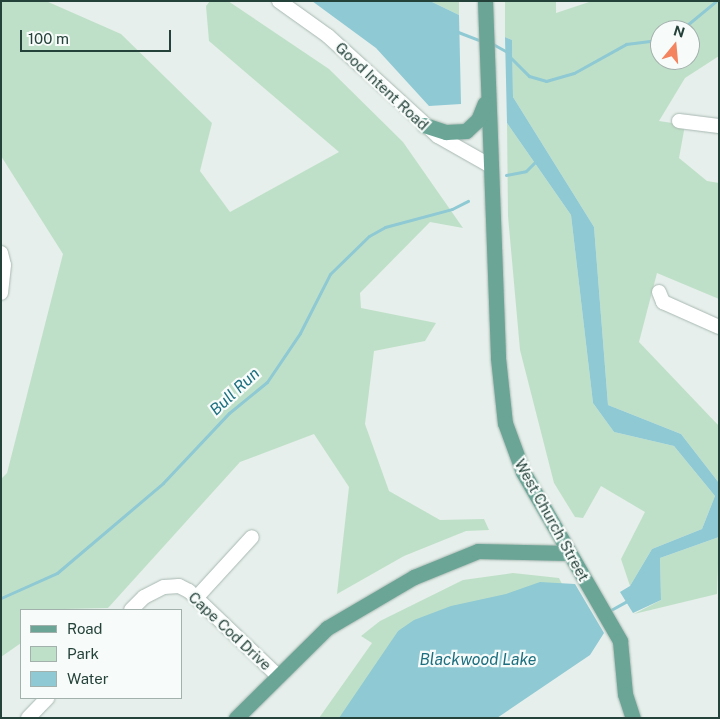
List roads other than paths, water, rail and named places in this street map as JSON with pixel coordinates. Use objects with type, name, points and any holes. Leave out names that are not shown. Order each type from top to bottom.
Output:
[{"type":"main road","name":"West Church Street","points":[[485,1],[489,165],[500,394],[505,423],[523,472],[583,574],[614,632],[622,651],[625,694],[634,718]]},
{"type":"main road","points":[[424,125],[446,132],[466,130],[478,120],[487,97]]},
{"type":"main road","points":[[236,718],[277,675],[344,616],[449,561],[491,550],[569,553]]},
{"type":"street","name":"Good Intent Road","points":[[279,1],[328,36],[424,125],[455,147],[489,165]]},
{"type":"street","points":[[679,121],[719,126]]},
{"type":"street","points":[[1,253],[4,265],[1,293]]},
{"type":"street","points":[[659,292],[663,302],[719,327]]},
{"type":"street","points":[[197,597],[252,537]]},
{"type":"street","name":"Cape Cod Drive","points":[[132,609],[144,597],[164,587],[179,586],[197,597],[277,675]]},
{"type":"street","points":[[28,718],[46,699]]},
{"type":"water","points":[[312,1],[430,1],[459,15],[461,104],[429,106],[376,48]]},
{"type":"water","points":[[505,37],[512,40],[513,97],[594,227],[608,405],[681,434],[719,483],[719,537],[660,558],[661,600],[633,613],[620,592],[630,586],[652,549],[702,529],[715,496],[674,446],[614,432],[593,403],[571,215],[507,123]]},
{"type":"water","name":"Blackwood Lake","points":[[540,582],[575,584],[604,633],[590,655],[497,718],[339,718],[398,631],[414,620],[451,606],[506,594]]},
{"type":"waterway","points":[[693,20],[716,1]]},
{"type":"waterway","points":[[458,32],[482,41]]},
{"type":"waterway","points":[[510,57],[529,76],[546,81],[574,73],[626,44],[650,41]]},
{"type":"waterway","points":[[491,43],[507,52]]},
{"type":"waterway","name":"Bull Run","points":[[506,175],[526,171],[536,161]]},
{"type":"waterway","name":"Bull Run","points":[[1,598],[57,573],[163,483],[229,413],[267,382],[300,333],[330,274],[369,236],[385,227],[452,209],[468,201]]},
{"type":"waterway","points":[[609,611],[629,600]]}]
